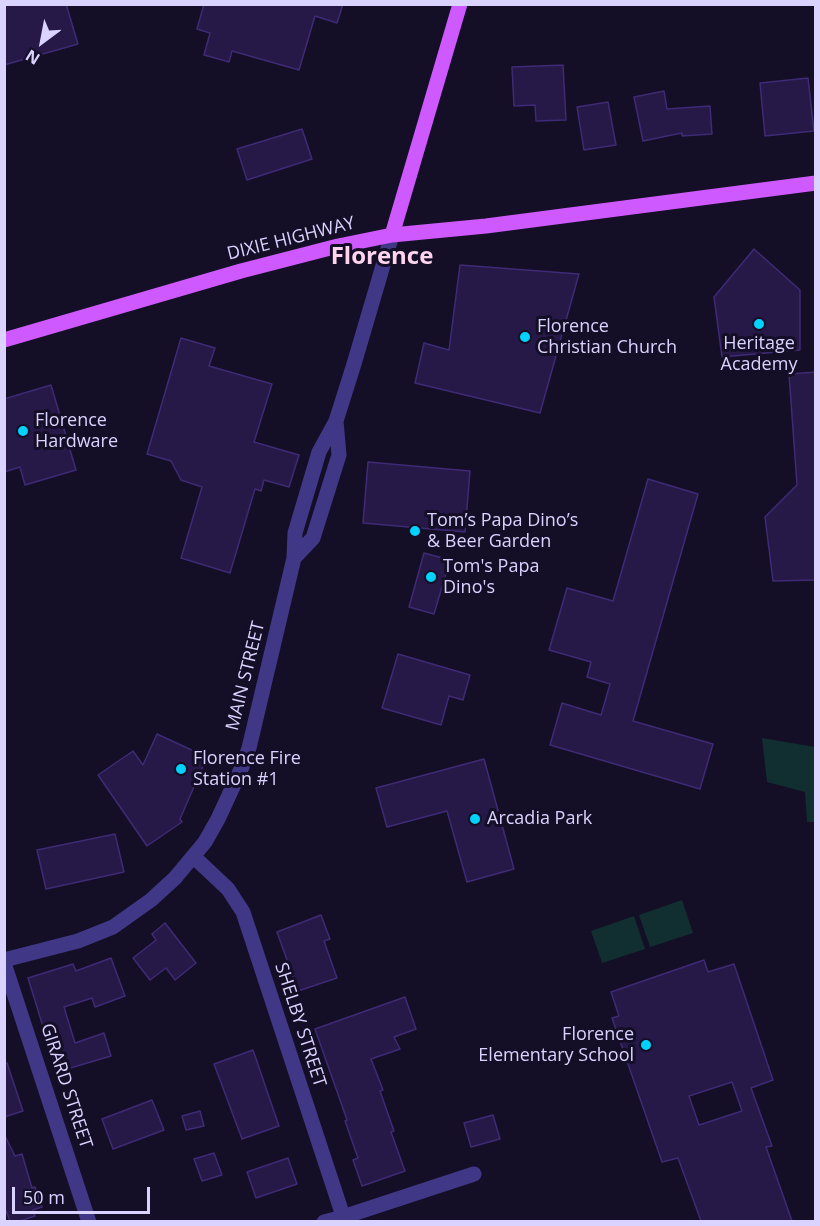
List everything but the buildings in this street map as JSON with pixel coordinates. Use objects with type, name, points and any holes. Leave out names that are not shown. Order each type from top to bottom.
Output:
[{"type":"main road","points":[[392,235],[460,4]]},
{"type":"main road","name":"DIXIE HIGHWAY","points":[[4,340],[241,271],[338,246],[392,235],[486,226],[816,183]]},
{"type":"street","name":"MAIN STREET","points":[[4,961],[107,930],[162,891],[194,857],[218,819],[249,748],[294,558],[313,538],[339,455],[336,421],[392,235]]},
{"type":"street","name":"SHELBY STREET","points":[[194,857],[228,889],[243,912],[344,1219]]},
{"type":"street","name":"GIRARD STREET","points":[[4,961],[89,1221]]},
{"type":"street","points":[[324,1221],[344,1219],[474,1174]]},
{"type":"green space","points":[[762,738],[815,747],[815,822],[807,822],[805,792],[767,782]]},
{"type":"green space","points":[[682,900],[693,933],[650,947],[639,915]]},
{"type":"green space","points":[[634,916],[645,949],[602,963],[591,931]]},
{"type":"place","name":"Heritage Academy","points":[[759,324]]},
{"type":"place","name":"Florence Christian Church","points":[[525,337]]},
{"type":"place","name":"Florence Hardware","points":[[23,431]]},
{"type":"place","name":"Tom’s Papa Dino’s & Beer Garden","points":[[415,531]]},
{"type":"place","name":"Tom's Papa Dino's","points":[[431,577]]},
{"type":"place","name":"Florence Fire Station #1","points":[[181,769]]},
{"type":"place","name":"Arcadia Park","points":[[475,819]]},
{"type":"place","name":"Florence Elementary School","points":[[646,1045]]},
{"type":"district","name":"Florence","points":[[382,257]]}]
